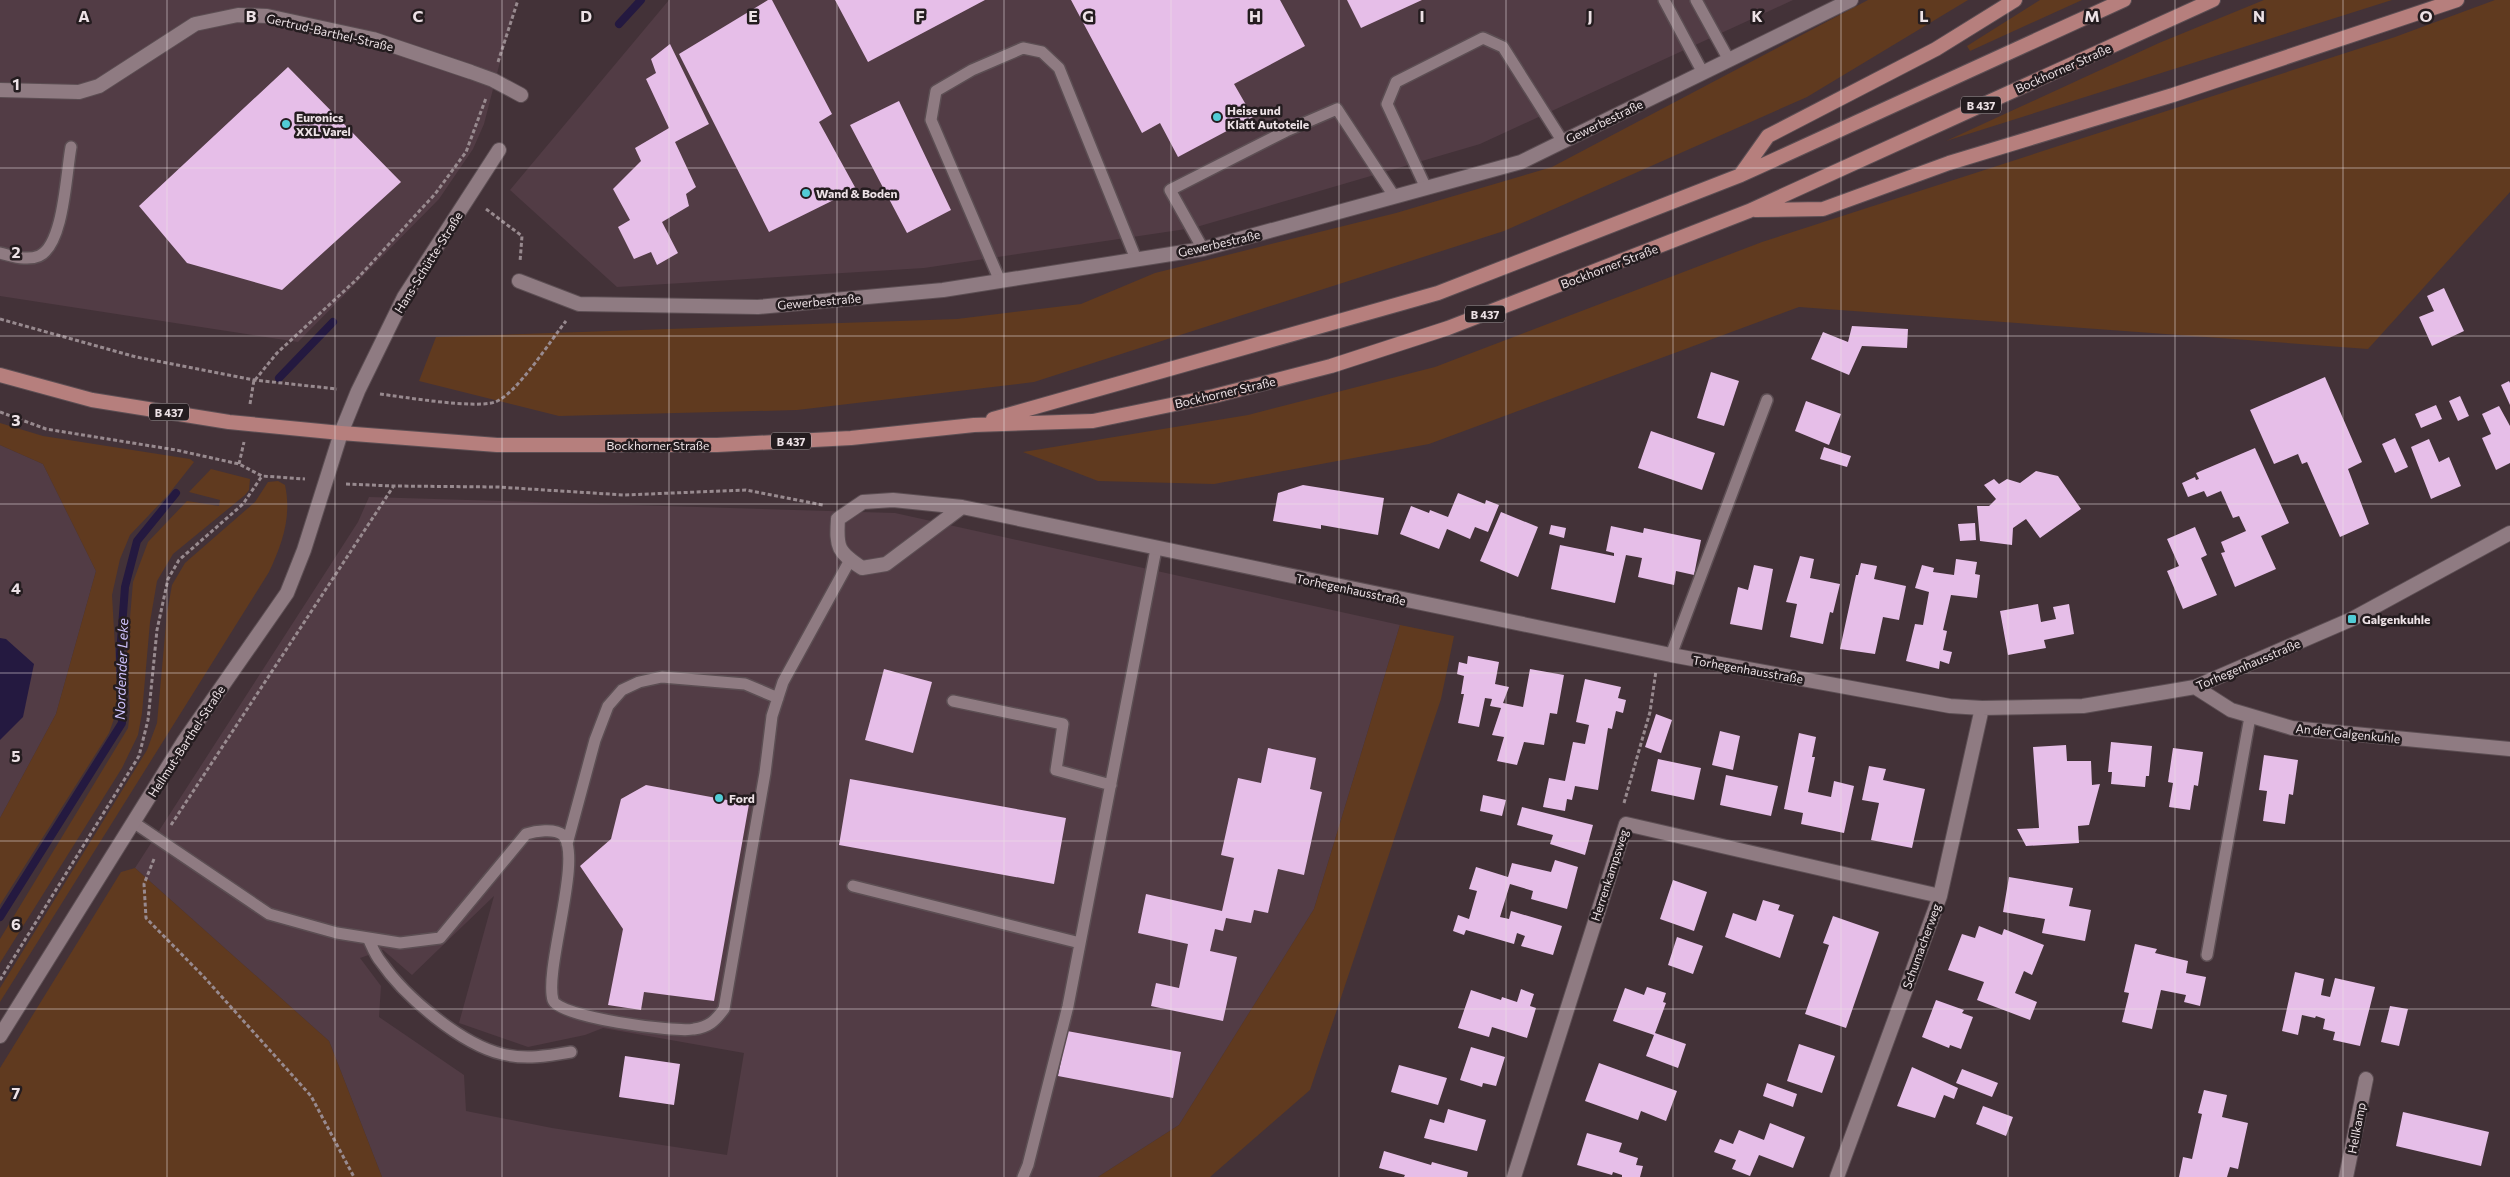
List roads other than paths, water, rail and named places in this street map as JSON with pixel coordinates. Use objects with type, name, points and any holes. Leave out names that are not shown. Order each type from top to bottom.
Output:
[{"type":"main road","points":[[1741,175],[1768,136],[1936,49],[2015,0]]},
{"type":"main road","name":"Bockhorner Straße","points":[[974,425],[1438,293],[1741,175],[2124,0]]},
{"type":"main road","name":"Bockhorner Straße","points":[[341,433],[497,445],[717,445],[851,438],[974,425],[1093,421],[1214,396],[1331,366],[1448,328],[1749,211],[2213,0]]},
{"type":"main road","points":[[1749,211],[1823,209],[1949,163],[2173,95],[2457,0]]},
{"type":"main road","name":"B 437","points":[[0,375],[92,400],[229,422],[341,433]]},
{"type":"street","name":"Gewerbestraße","points":[[519,281],[579,304],[758,307],[943,290],[1203,249],[1521,162],[1851,0]]},
{"type":"street","name":"Gertrud-Barthel-Straße","points":[[0,90],[79,92],[99,86],[195,24],[238,15],[267,16],[373,40],[493,80],[521,95]]},
{"type":"street","name":"Hans-Schütte-Straße","points":[[341,433],[358,391],[404,297],[499,150]]},
{"type":"street","name":"Hellmut-Barthel-Straße","points":[[0,1036],[184,742],[287,593],[304,550],[324,481],[341,433]]},
{"type":"street","name":"Torhegenhausstraße","points":[[850,560],[845,557],[836,541],[838,519],[863,502],[894,500],[962,507],[1665,654],[1950,706],[1982,708],[2083,706],[2195,687],[2352,619],[2510,533]]},
{"type":"street","points":[[850,560],[862,568],[886,564],[962,507]]},
{"type":"street","name":"An der Galgenkuhle","points":[[2195,687],[2231,710],[2292,728],[2510,748]]},
{"type":"street","name":"Schumacherweg","points":[[1837,1177],[1940,896],[1982,708]]},
{"type":"street","name":"Herrenkampsweg","points":[[1514,1177],[1626,824],[1940,896]]},
{"type":"street","name":"Hellkamp","points":[[2346,1177],[2366,1080]]},
{"type":"lane","points":[[1664,0],[1702,73]]},
{"type":"lane","points":[[1696,0],[1729,60]]},
{"type":"lane","points":[[1426,188],[1387,104],[1396,82],[1483,38],[1503,47],[1563,142]]},
{"type":"lane","points":[[1000,281],[931,120],[936,91],[972,70],[1023,48],[1042,52],[1059,68],[1136,259]]},
{"type":"lane","points":[[1203,249],[1170,190],[1286,131],[1337,110],[1394,196]]},
{"type":"lane","points":[[0,253],[22,258],[37,257],[49,249],[57,235],[71,147]]},
{"type":"lane","points":[[1665,654],[1767,400]]},
{"type":"lane","points":[[1023,1177],[1028,1166],[1068,1006],[1156,549]]},
{"type":"lane","points":[[778,698],[744,684],[662,677],[639,682],[622,690],[608,706],[595,740],[567,844],[565,900],[552,977],[552,1000],[556,1005],[564,1010],[585,1017],[693,1030],[713,1023],[724,1009],[765,774],[772,716],[778,698],[783,682],[850,560]]},
{"type":"lane","points":[[953,701],[1063,724],[1056,770],[1111,785]]},
{"type":"lane","points":[[2207,955],[2250,717]]},
{"type":"lane","points":[[134,822],[269,914],[337,933],[400,943],[440,938],[526,834],[556,831],[563,836],[567,844]]},
{"type":"lane","points":[[853,886],[1080,944]]},
{"type":"lane","points":[[368,938],[380,962],[406,990],[450,1030],[502,1054],[538,1057],[571,1052]]},
{"type":"waterway","name":"Nordender Leke","points":[[619,24],[641,0]]},
{"type":"waterway","name":"Nordender Leke","points":[[279,378],[333,322]]},
{"type":"waterway","name":"Nordender Leke","points":[[0,917],[122,723],[120,654],[125,587],[137,541],[176,493]]},
{"type":"place","name":"Heise und Klatt Autoteile","points":[[1217,117]]},
{"type":"place","name":"Euronics XXL Varel","points":[[286,124]]},
{"type":"place","name":"Wand & Boden","points":[[806,193]]},
{"type":"place","name":"Galgenkuhle","points":[[2352,619]]},
{"type":"place","name":"Ford","points":[[719,798]]}]
